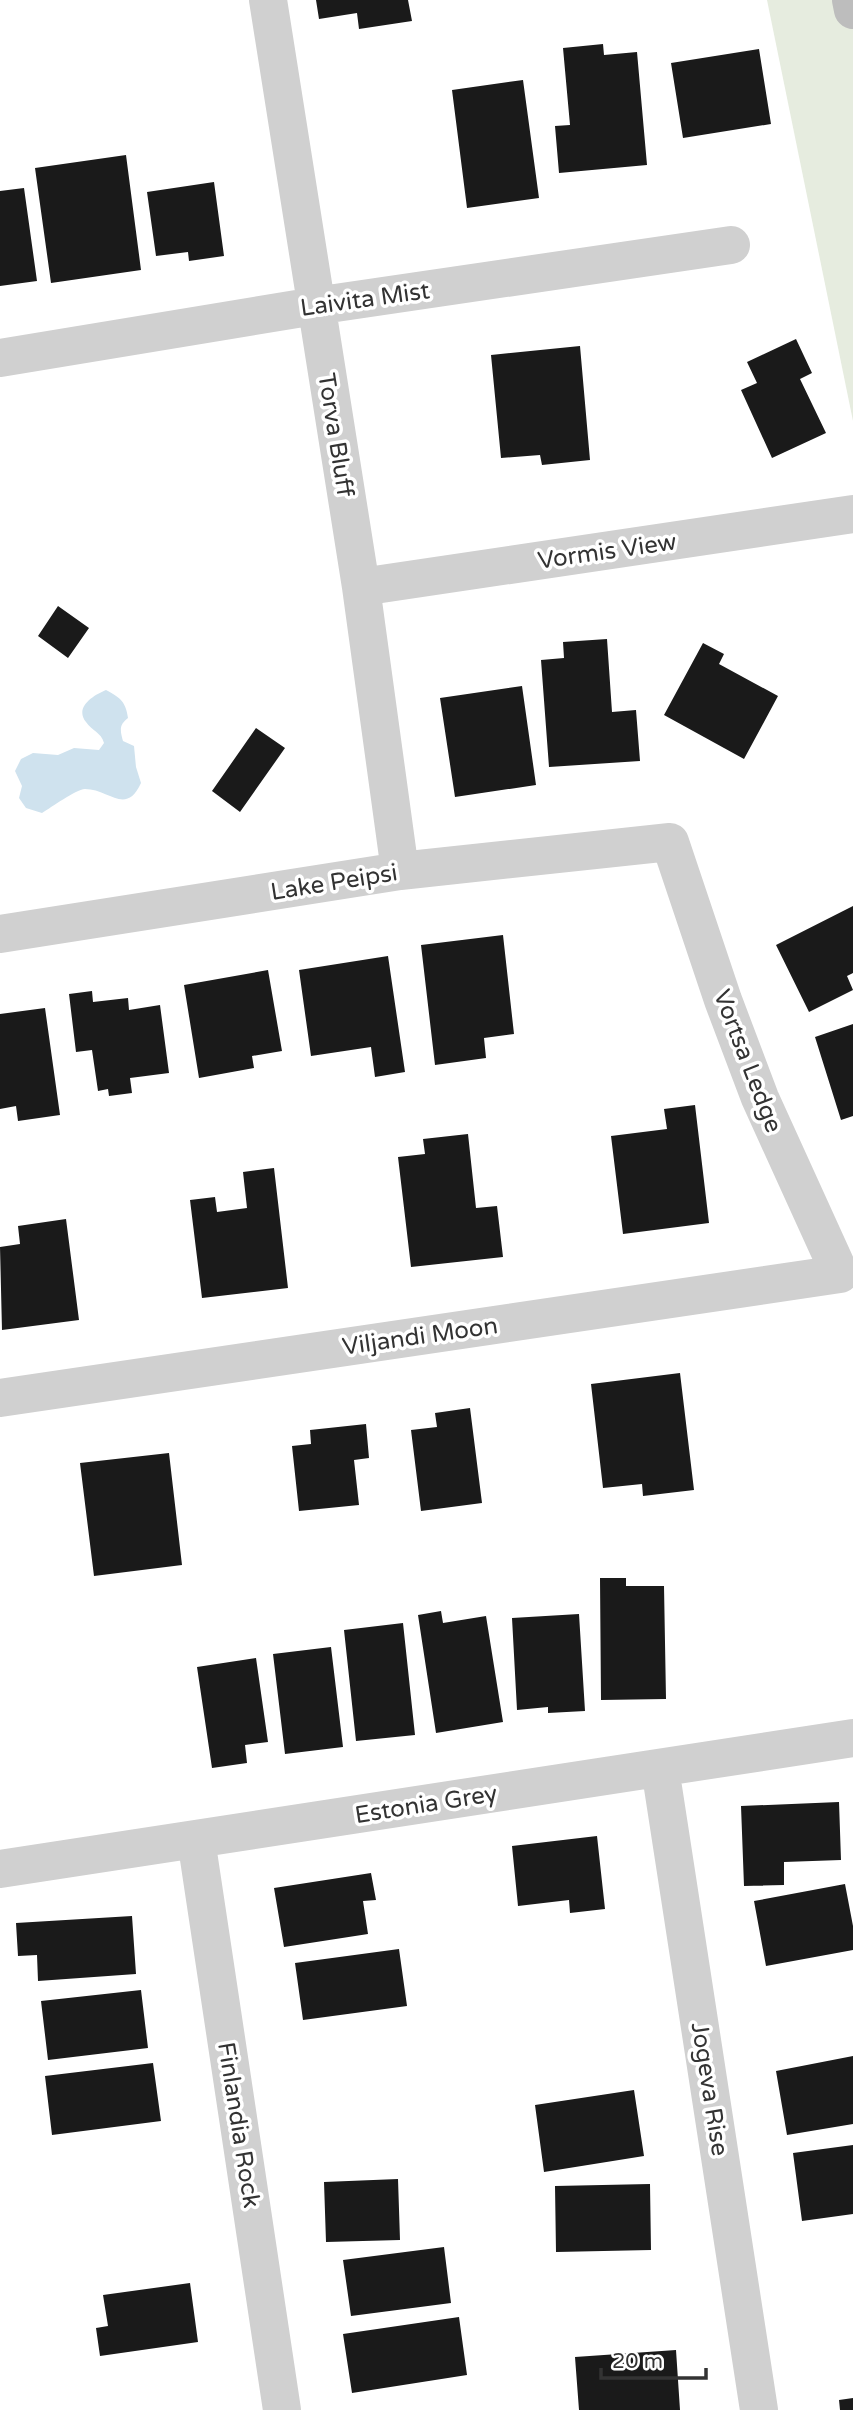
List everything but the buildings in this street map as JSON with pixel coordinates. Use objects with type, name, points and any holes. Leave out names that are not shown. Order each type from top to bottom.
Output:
[{"type":"street","name":"Torva Bluff","points":[[268,0],[360,587],[400,871]]},
{"type":"street","points":[[851,0],[853,10]]},
{"type":"street","name":"Laivita Mist","points":[[0,358],[315,306],[731,245]]},
{"type":"street","name":"Vormis View","points":[[360,587],[853,514]]},
{"type":"street","name":"Lake Peipsi","points":[[0,934],[400,871],[670,842]]},
{"type":"street","name":"Vortsa Ledge","points":[[670,842],[723,1000],[760,1098],[840,1273]]},
{"type":"street","name":"Viljandi Moon","points":[[0,1398],[840,1273]]},
{"type":"street","name":"Estonia Grey","points":[[0,1869],[853,1738]]},
{"type":"street","name":"Jogeva Rise","points":[[660,1768],[759,2410]]},
{"type":"street","name":"Finlandia Rock","points":[[196,1839],[282,2410]]},
{"type":"shaded area","points":[[767,0],[853,0],[853,421]]},
{"type":"water","points":[[106,690],[126,707],[128,718],[121,731],[123,741],[134,746],[141,783],[135,793],[123,799],[85,789],[42,813],[26,808],[19,798],[22,786],[15,771],[21,759],[33,753],[58,755],[74,748],[99,750],[104,743],[103,739],[86,722],[82,711],[91,698]]}]
